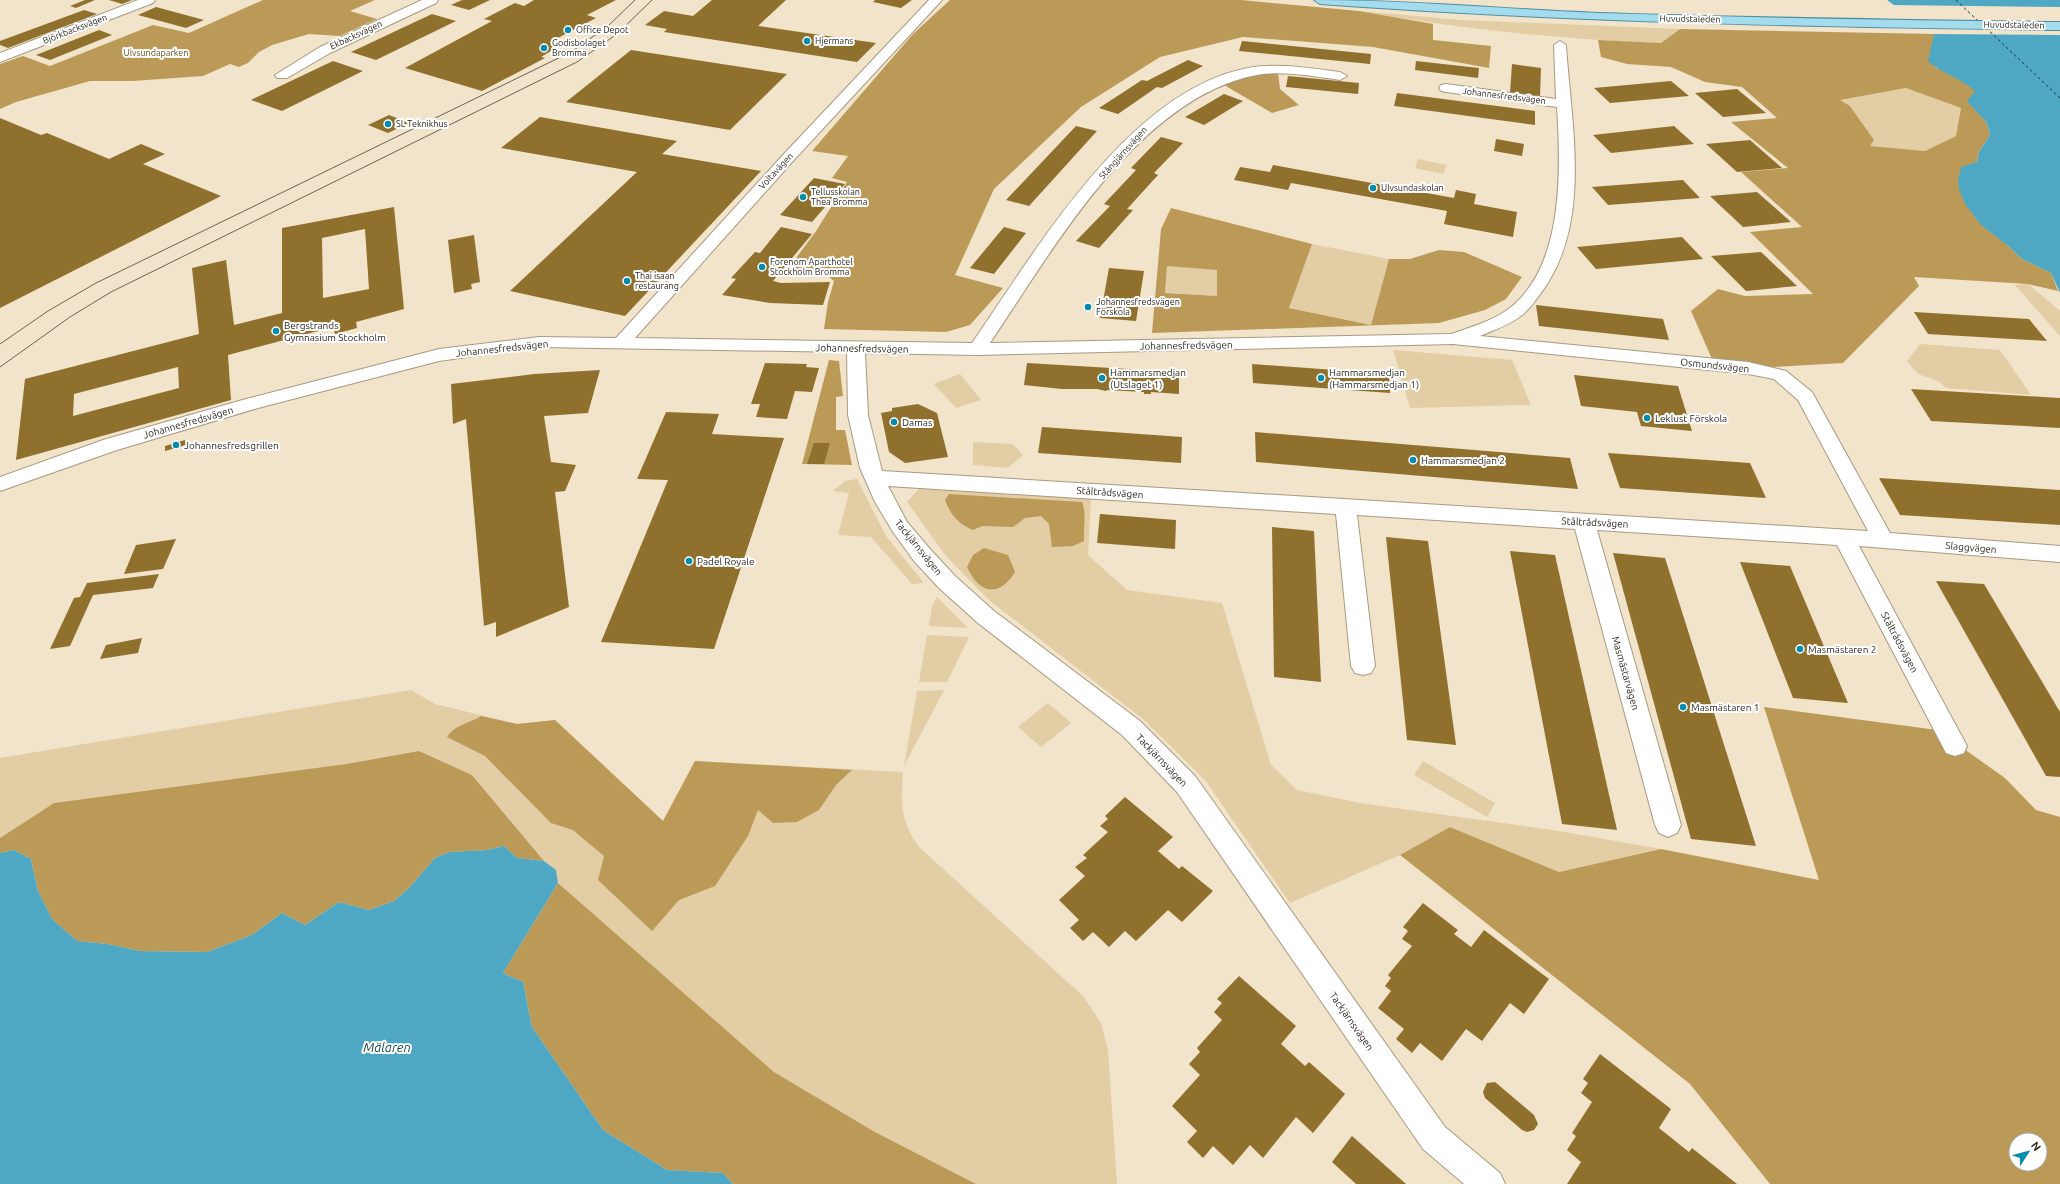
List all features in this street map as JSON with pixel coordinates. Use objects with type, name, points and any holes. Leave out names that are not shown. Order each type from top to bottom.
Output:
[{"type":"main road","name":"Huvudstaleden","points":[[1320,0],[1500,12],[1649,19],[2060,26]]},
{"type":"main road","name":"Huvudstaleden","points":[[1688,7],[2060,16]]},
{"type":"street","name":"Björkbacksvägen","points":[[0,58],[150,0]]},
{"type":"street","name":"Ekbacksvägen","points":[[282,75],[325,50],[432,0]]},
{"type":"street","name":"Voltavägen","points":[[620,344],[633,327],[788,158],[936,0]]},
{"type":"street","name":"Johannesfredsvägen","points":[[0,484],[110,445],[253,403],[439,355],[539,342],[977,349],[1453,339],[1492,325],[1521,307],[1548,269],[1558,242],[1567,181],[1566,121],[1562,104],[1560,46]]},
{"type":"street","name":"Stångjärnsvägen","points":[[977,349],[1080,202],[1125,148],[1153,121],[1179,101],[1210,85],[1243,73],[1278,68],[1340,76]]},
{"type":"street","name":"Johannesfredsvägen","points":[[1446,88],[1562,104]]},
{"type":"street","name":"Osmundsvägen","points":[[1453,339],[1748,368],[1780,375],[1806,396],[1883,540]]},
{"type":"street","name":"Tackjärnsvägen","points":[[856,348],[858,415],[870,468],[885,502],[900,527],[922,555],[947,582],[986,617],[1131,728],[1186,784],[1434,1138],[1489,1184]]},
{"type":"street","name":"Ståltrådsvägen","points":[[875,478],[1346,506],[1845,539],[1883,540]]},
{"type":"street","points":[[1346,506],[1363,666]]},
{"type":"street","name":"Masmästarvägen","points":[[1584,522],[1668,825]]},
{"type":"street","name":"Ståltrådsvägen","points":[[1845,539],[1955,746]]},
{"type":"street","name":"Slaggvägen","points":[[1883,540],[2060,554]]},
{"type":"shaded area","points":[[1359,11],[1461,20],[1680,29],[1661,43],[1585,39],[1472,28]]},
{"type":"shaded area","points":[[1907,88],[1961,108],[1956,136],[1925,151],[1869,146],[1874,140],[1850,106],[1839,100]]},
{"type":"shaded area","points":[[1418,159],[1447,165],[1443,174],[1415,168]]},
{"type":"shaded area","points":[[1312,244],[1389,259],[1371,325],[1289,308]]},
{"type":"shaded area","points":[[1167,266],[1217,269],[1217,296],[1165,293]]},
{"type":"shaded area","points":[[2028,284],[2060,311],[2060,336],[2015,285]]},
{"type":"shaded area","points":[[1920,344],[2000,350],[2031,395],[1946,388],[1940,382],[1918,374],[1907,361]]},
{"type":"shaded area","points":[[1393,350],[1512,360],[1531,405],[1410,408]]},
{"type":"shaded area","points":[[960,374],[981,400],[956,408],[934,384]]},
{"type":"shaded area","points":[[973,442],[1013,444],[1023,455],[1008,468],[973,465]]},
{"type":"shaded area","points":[[857,479],[886,536],[924,583],[912,584],[871,537],[838,535],[849,493],[833,491],[845,481]]},
{"type":"shaded area","points":[[919,489],[1091,497],[1088,555],[1127,590],[1222,603],[1271,765],[1297,790],[1360,803],[1559,831],[1661,849],[1559,872],[1450,827],[1400,855],[1290,903],[1205,780],[1143,719],[990,601],[946,556],[907,502]]},
{"type":"shaded area","points":[[937,597],[968,628],[929,626],[932,606]]},
{"type":"shaded area","points":[[927,635],[969,637],[947,682],[919,682]]},
{"type":"shaded area","points":[[411,690],[435,704],[517,724],[555,720],[663,821],[695,761],[903,772],[903,811],[908,829],[919,847],[1083,996],[1101,1023],[1108,1050],[1117,1184],[976,1184],[875,1132],[774,1072],[558,883],[556,870],[544,861],[472,775],[419,751],[346,764],[54,803],[0,838],[0,758]]},
{"type":"shaded area","points":[[944,690],[904,766],[917,691]]},
{"type":"shaded area","points":[[1048,703],[1071,723],[1041,747],[1018,727]]},
{"type":"shaded area","points":[[1423,761],[1495,803],[1487,817],[1414,775]]},
{"type":"green space","name":"Ulvsundaparken","points":[[263,0],[375,0],[350,11],[377,19],[340,36],[309,34],[272,45],[259,52],[248,63],[239,67],[230,64],[203,76],[133,81],[90,81],[16,102],[0,109],[0,64],[23,56],[50,66],[153,25],[189,33]]},
{"type":"green space","points":[[950,0],[1241,0],[1359,11],[1433,24],[1433,40],[1491,46],[1489,68],[1373,47],[1243,37],[1160,57],[1081,107],[994,189],[955,275],[1003,288],[970,325],[946,332],[824,329],[828,302],[834,281],[824,273],[785,273],[816,231],[847,182],[832,178],[848,156],[812,151],[913,34]]},
{"type":"green space","points":[[1680,29],[1934,34],[1935,67],[1966,82],[1976,91],[1968,101],[1987,123],[1990,135],[1979,152],[1977,162],[2007,245],[2022,259],[2051,273],[2058,291],[2028,284],[1914,277],[1919,286],[1843,363],[1774,367],[1712,359],[1691,311],[1718,289],[1745,296],[1813,294],[1750,232],[1802,227],[1741,172],[1788,168],[1731,122],[1777,118],[1742,87],[1705,82],[1671,67],[1627,64],[1601,57],[1598,40],[1661,43]],"holes":[[[1906,88],[1961,108],[1956,136],[1925,151],[1870,146],[1874,140],[1850,106],[1840,100]]]},
{"type":"green space","points":[[1278,72],[1280,89],[1299,105],[1272,113],[1224,85],[1250,76]]},
{"type":"green space","points":[[1171,208],[1312,244],[1289,308],[1371,325],[1389,259],[1410,259],[1439,250],[1464,252],[1522,277],[1506,299],[1485,310],[1439,323],[1152,333],[1161,229]],"holes":[[[1167,266],[1217,270],[1217,296],[1165,293]]]},
{"type":"green space","points":[[829,360],[839,361],[843,396],[836,397],[836,430],[845,430],[852,465],[802,464]]},
{"type":"green space","points":[[949,494],[1082,502],[1085,516],[1084,541],[1073,546],[1052,547],[1049,524],[1041,516],[1025,518],[1013,527],[982,526],[973,530],[959,522],[952,514],[945,500]]},
{"type":"green space","points":[[984,548],[1008,555],[1015,572],[1009,581],[996,589],[989,589],[977,583],[967,567],[973,555]]},
{"type":"green space","points":[[1764,707],[1937,730],[2005,778],[2036,810],[2060,817],[2060,1184],[1770,1184],[1690,1084],[1400,855],[1450,827],[1559,872],[1661,849],[1819,880]]},
{"type":"green space","points":[[481,716],[517,724],[555,720],[663,821],[695,761],[852,770],[836,785],[819,810],[797,822],[773,823],[758,810],[748,836],[715,886],[679,900],[652,931],[598,880],[604,856],[573,830],[551,823],[485,756],[447,737],[454,729]]},
{"type":"green space","points":[[419,751],[472,775],[544,861],[517,858],[504,846],[487,850],[449,852],[435,858],[409,888],[394,901],[369,910],[339,902],[305,925],[282,913],[252,935],[207,952],[140,951],[108,944],[77,941],[52,919],[38,891],[31,859],[14,850],[0,853],[0,838],[54,803],[346,764]]},
{"type":"green space","points":[[558,883],[774,1072],[875,1132],[976,1184],[733,1184],[723,1173],[667,1170],[603,1130],[532,1027],[523,982],[503,973]]},
{"type":"water","points":[[1887,0],[2060,0],[2060,293],[2051,273],[2022,259],[2007,245],[1981,225],[1965,204],[1959,189],[1958,180],[1961,167],[1977,162],[1979,152],[1990,135],[1987,123],[1967,101],[1975,91],[1928,61],[1934,34]]},
{"type":"water","name":"Mälaren","points":[[504,846],[517,858],[544,861],[556,870],[558,883],[503,973],[523,982],[532,1027],[603,1130],[667,1170],[723,1173],[733,1184],[0,1184],[0,853],[14,850],[31,859],[38,891],[52,919],[77,941],[108,944],[140,951],[207,952],[252,935],[282,913],[305,925],[339,902],[369,910],[394,901],[409,888],[435,858],[449,852],[487,850]]},
{"type":"pier","points":[[1891,5],[2060,7],[2060,35],[1930,34]]},
{"type":"building","points":[[85,0],[95,0],[76,8],[70,6]]},
{"type":"building","points":[[109,0],[132,0],[122,4]]},
{"type":"building","points":[[462,0],[490,0],[469,10],[451,5]]},
{"type":"building","points":[[534,0],[616,0],[587,15],[596,18],[552,41],[559,46],[541,57],[545,58],[482,91],[405,68],[492,21],[484,19],[515,3],[524,6]]},
{"type":"building","points":[[712,0],[786,0],[758,26],[876,43],[857,62],[664,32],[667,29],[645,25],[664,11],[693,16]]},
{"type":"building","points":[[875,0],[912,0],[901,8],[873,2]]},
{"type":"building","points":[[156,7],[204,20],[186,28],[138,15]]},
{"type":"building","points":[[84,10],[97,14],[8,48],[0,45],[0,41]]},
{"type":"building","points":[[432,14],[456,21],[376,60],[351,52]]},
{"type":"building","points":[[99,30],[112,35],[50,60],[36,55]]},
{"type":"building","points":[[1242,41],[1371,54],[1370,64],[1239,51]]},
{"type":"building","points":[[631,50],[787,74],[730,130],[566,102]]},
{"type":"building","points":[[1188,60],[1203,66],[1162,88],[1157,87],[1118,114],[1099,108],[1142,80],[1147,81]]},
{"type":"building","points":[[333,61],[363,71],[282,111],[251,100]]},
{"type":"building","points":[[1416,61],[1479,68],[1478,78],[1415,70]]},
{"type":"building","points":[[1512,64],[1541,68],[1540,97],[1510,93]]},
{"type":"building","points":[[1288,76],[1359,83],[1358,94],[1286,87]]},
{"type":"building","points":[[1671,81],[1689,96],[1610,103],[1594,88]]},
{"type":"building","points":[[1737,89],[1766,113],[1723,117],[1695,93]]},
{"type":"building","points":[[1397,93],[1535,111],[1535,125],[1394,106]]},
{"type":"building","points":[[1224,94],[1243,101],[1204,125],[1185,117]]},
{"type":"building","name":"SL Teknikhus","points":[[389,115],[409,123],[388,133],[368,125]]},
{"type":"building","points":[[540,117],[677,141],[662,154],[761,171],[625,316],[510,291],[637,172],[501,148]]},
{"type":"building","points":[[0,118],[41,135],[47,133],[109,159],[141,144],[165,154],[143,164],[221,196],[0,308]]},
{"type":"building","points":[[1076,126],[1097,131],[1029,206],[1006,200]]},
{"type":"building","points":[[1674,126],[1694,144],[1611,153],[1593,135]]},
{"type":"building","points":[[1161,137],[1183,143],[1154,173],[1158,175],[1127,209],[1133,210],[1099,248],[1076,241],[1110,206],[1104,204],[1136,170],[1131,168]]},
{"type":"building","points":[[1496,139],[1524,144],[1522,156],[1494,151]]},
{"type":"building","points":[[1750,140],[1782,168],[1737,172],[1706,144]]},
{"type":"building","points":[[1273,165],[1454,198],[1456,190],[1476,194],[1474,204],[1517,212],[1513,237],[1444,224],[1447,211],[1291,183],[1288,190],[1234,180],[1240,167],[1270,172]]},
{"type":"building","points":[[814,178],[845,184],[812,222],[780,215]]},
{"type":"building","points":[[1683,180],[1700,198],[1608,205],[1592,187]]},
{"type":"building","points":[[1757,192],[1791,222],[1743,227],[1710,196]]},
{"type":"building","points":[[394,207],[404,309],[356,322],[357,328],[335,334],[333,327],[228,355],[231,400],[16,460],[25,379],[199,334],[192,268],[226,260],[234,325],[282,313],[282,228]],"holes":[[[365,229],[369,289],[323,298],[322,238]],[[178,367],[179,388],[73,416],[74,394]]]},
{"type":"building","name":"Forenom Aparthotel Stockholm Bromma","points":[[781,227],[812,234],[773,281],[781,283],[830,282],[823,305],[770,303],[722,295],[736,279],[731,278],[755,252],[760,253]]},
{"type":"building","points":[[1004,227],[1026,233],[994,274],[970,268]]},
{"type":"building","points":[[474,235],[480,282],[471,284],[472,289],[454,293],[448,240]]},
{"type":"building","points":[[1682,237],[1703,259],[1596,269],[1577,247]]},
{"type":"building","points":[[1761,252],[1797,286],[1746,291],[1711,256]]},
{"type":"building","points":[[1109,268],[1144,271],[1136,321],[1100,318]]},
{"type":"building","points":[[1536,305],[1663,319],[1669,340],[1539,326]]},
{"type":"building","points":[[1914,312],[2029,319],[2047,341],[1928,334]]},
{"type":"building","points":[[765,363],[807,364],[806,367],[819,368],[812,392],[795,391],[787,419],[756,417],[760,404],[751,404]]},
{"type":"building","name":"Hammarsmedjan (Utslaget 1)","points":[[1027,363],[1179,372],[1179,394],[1151,392],[1151,394],[1144,394],[1144,392],[1106,391],[1097,389],[1062,389],[1024,385]]},
{"type":"building","name":"Hammarsmedjan (Hammarsmedjan 1)","points":[[1252,364],[1389,374],[1390,393],[1253,383]]},
{"type":"building","points":[[600,370],[588,413],[544,416],[551,462],[576,465],[565,491],[555,492],[569,607],[496,637],[496,622],[484,626],[466,419],[453,424],[451,384],[534,374]]},
{"type":"building","points":[[1574,375],[1678,386],[1692,431],[1641,426],[1637,412],[1581,406]]},
{"type":"building","points":[[1911,389],[2060,398],[2060,428],[1931,421]]},
{"type":"building","points":[[918,404],[937,413],[948,457],[905,463],[889,452],[881,413],[892,411],[892,408]]},
{"type":"building","name":"Padel Royale","points":[[666,412],[719,414],[712,434],[784,438],[714,649],[601,642],[668,480],[637,479]]},
{"type":"building","points":[[1042,427],[1182,437],[1181,463],[1038,453]]},
{"type":"building","name":"Hammarsmedjan 2","points":[[1255,432],[1570,458],[1578,489],[1256,462]]},
{"type":"building","points":[[185,440],[186,445],[165,451],[165,446]]},
{"type":"building","points":[[814,443],[830,443],[824,464],[807,464]]},
{"type":"building","points":[[1608,453],[1750,463],[1766,498],[1620,488]]},
{"type":"building","points":[[1879,478],[2060,490],[2060,525],[1900,515]]},
{"type":"building","points":[[1100,514],[1176,520],[1175,549],[1097,543]]},
{"type":"building","points":[[1272,527],[1314,531],[1321,682],[1274,677]]},
{"type":"building","points":[[1386,537],[1428,541],[1456,745],[1407,740]]},
{"type":"building","points":[[176,539],[163,569],[124,574],[136,545]]},
{"type":"building","points":[[1510,551],[1555,555],[1617,830],[1562,824]]},
{"type":"building","name":"Masmästaren 1","points":[[1613,553],[1665,558],[1756,846],[1691,839]]},
{"type":"building","name":"Masmästaren 2","points":[[1740,562],[1790,566],[1848,703],[1793,698]]},
{"type":"building","points":[[159,574],[153,588],[93,595],[70,646],[50,649],[74,598],[80,597],[87,583]]},
{"type":"building","points":[[1936,581],[1984,584],[2060,712],[2060,777],[2046,776]]},
{"type":"building","points":[[142,638],[138,653],[100,659],[106,645]]},
{"type":"building","points":[[1125,797],[1173,837],[1158,851],[1179,869],[1182,866],[1213,891],[1182,922],[1168,910],[1136,941],[1125,931],[1109,947],[1093,932],[1083,941],[1070,928],[1079,920],[1059,900],[1085,876],[1075,867],[1087,858],[1083,855],[1108,832],[1100,826],[1108,819],[1105,816]]},
{"type":"building","points":[[1423,903],[1458,930],[1454,934],[1471,947],[1484,930],[1549,979],[1524,1014],[1510,1003],[1482,1041],[1466,1029],[1442,1061],[1420,1043],[1412,1053],[1396,1039],[1404,1029],[1378,1008],[1391,991],[1385,986],[1391,978],[1388,975],[1412,946],[1402,939],[1408,931],[1403,927]]},
{"type":"building","points":[[1239,976],[1296,1026],[1281,1044],[1305,1066],[1309,1062],[1345,1094],[1313,1133],[1296,1117],[1263,1158],[1250,1145],[1233,1165],[1213,1146],[1203,1158],[1187,1142],[1197,1131],[1172,1106],[1200,1075],[1189,1064],[1200,1052],[1197,1048],[1222,1020],[1214,1012],[1222,1003],[1217,999]]},
{"type":"building","points":[[1600,1054],[1671,1109],[1659,1128],[1689,1152],[1692,1148],[1737,1184],[1567,1184],[1581,1162],[1567,1150],[1576,1136],[1572,1133],[1592,1102],[1581,1093],[1588,1083],[1583,1079]]},
{"type":"building","points":[[1495,1082],[1534,1115],[1538,1124],[1534,1130],[1527,1132],[1522,1130],[1485,1098],[1483,1092],[1487,1083]]},
{"type":"building","points":[[1352,1136],[1406,1184],[1356,1184],[1332,1162]]},
{"type":"ferry route","points":[[1956,0],[1978,21]]},
{"type":"ferry route","points":[[1986,28],[2060,98]]},
{"type":"tram line","points":[[0,344],[48,311],[96,283],[571,52],[608,26],[635,0]]},
{"type":"tram line","points":[[0,367],[70,317],[111,292],[577,62],[617,34],[652,0]]},
{"type":"place","name":"Office Depot","points":[[568,30]]},
{"type":"place","name":"Hjermans","points":[[807,41]]},
{"type":"place","name":"Godisbolaget Bromma","points":[[544,48]]},
{"type":"place","name":"SL Teknikhus","points":[[388,124]]},
{"type":"place","name":"Ulvsundaskolan","points":[[1373,188]]},
{"type":"place","name":"Tellusskolan Thea Bromma","points":[[803,197]]},
{"type":"place","name":"Forenom Aparthotel Stockholm Bromma","points":[[762,267]]},
{"type":"place","name":"Thai isaan restaurang","points":[[627,281]]},
{"type":"place","name":"Johannesfredsvägen Förskola","points":[[1088,307]]},
{"type":"place","name":"Bergstrands Gymnasium Stockholm","points":[[276,331]]},
{"type":"place","name":"Hammarsmedjan (Utslaget 1)","points":[[1102,378]]},
{"type":"place","name":"Hammarsmedjan (Hammarsmedjan 1)","points":[[1321,378]]},
{"type":"place","name":"Leklust Förskola","points":[[1647,418]]},
{"type":"place","name":"Damas","points":[[894,422]]},
{"type":"place","name":"Johannesfredsgrillen","points":[[176,445]]},
{"type":"place","name":"Hammarsmedjan 2","points":[[1413,460]]},
{"type":"place","name":"Padel Royale","points":[[689,561]]},
{"type":"place","name":"Masmästaren 2","points":[[1800,649]]},
{"type":"place","name":"Masmästaren 1","points":[[1683,707]]}]
